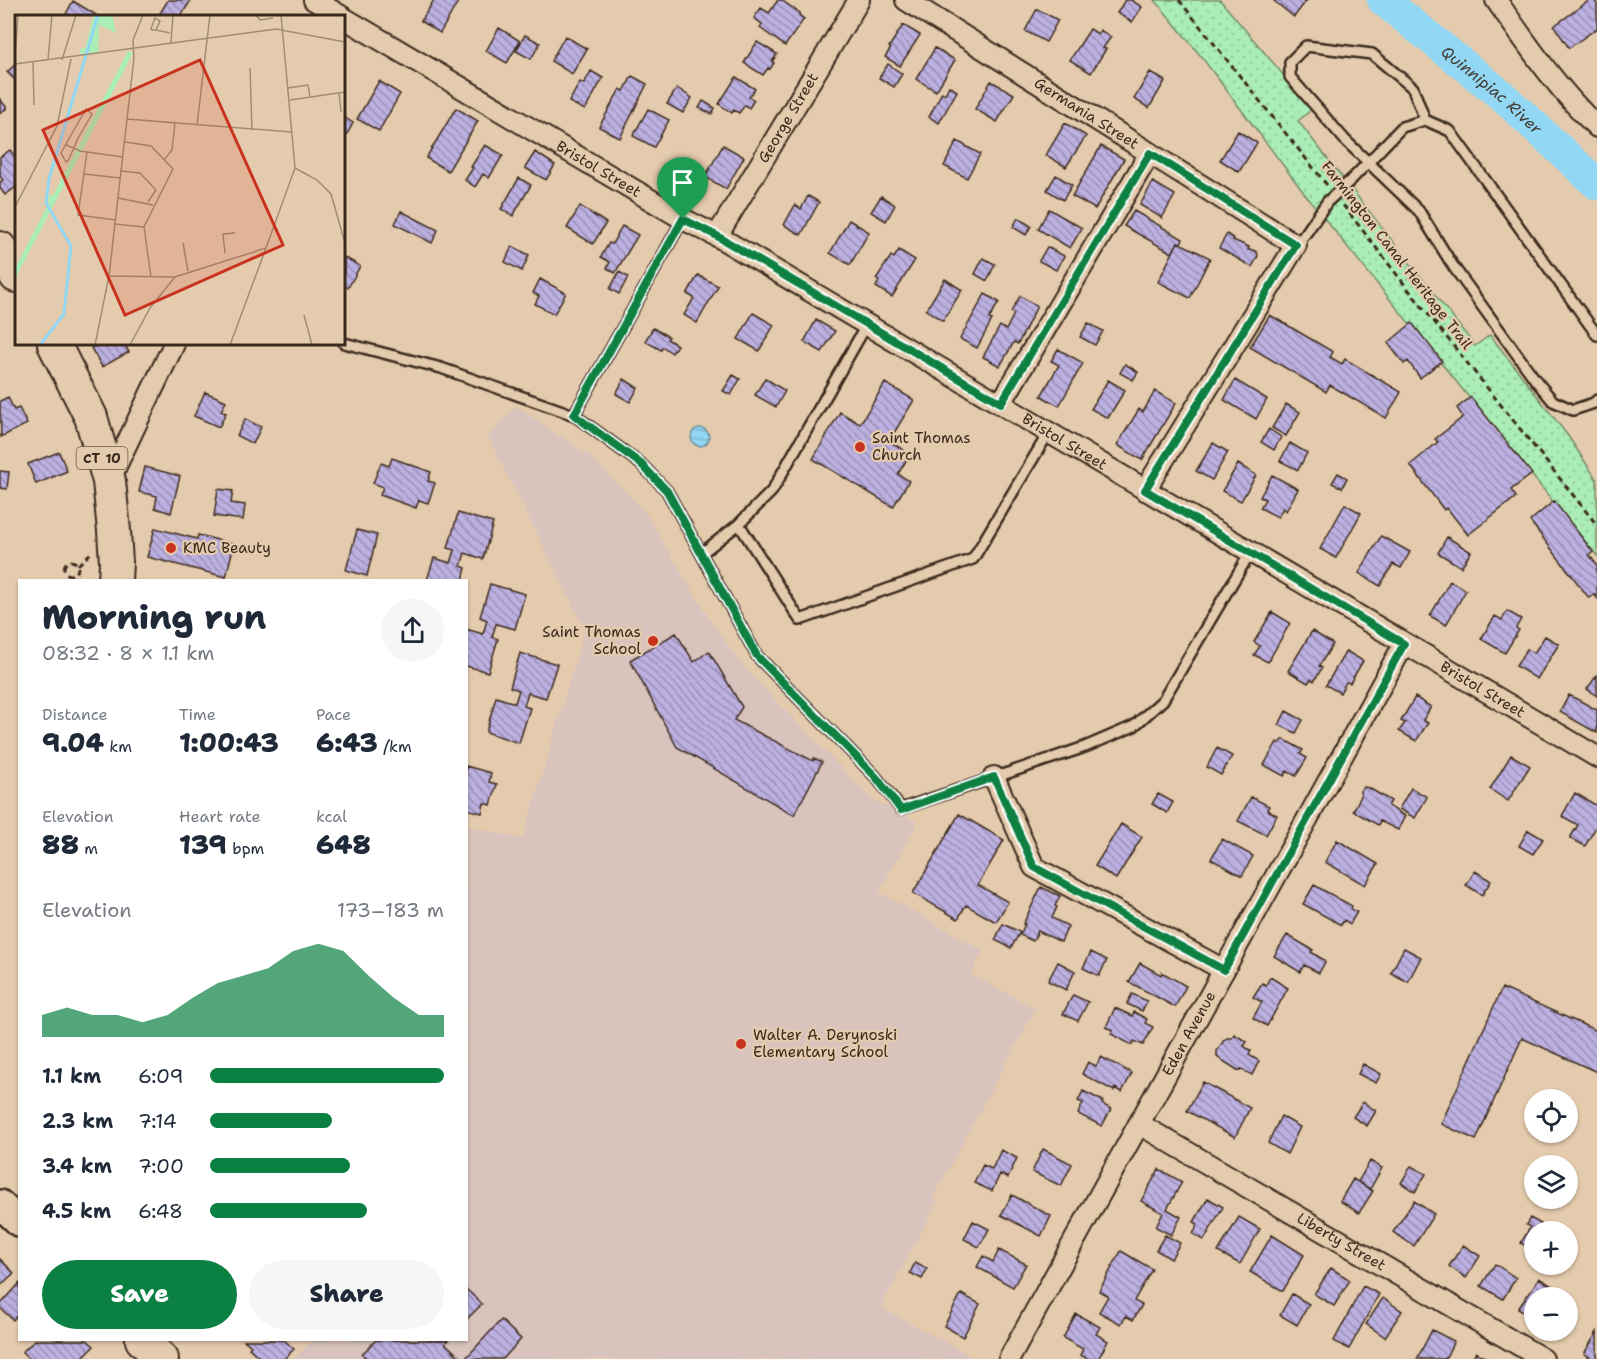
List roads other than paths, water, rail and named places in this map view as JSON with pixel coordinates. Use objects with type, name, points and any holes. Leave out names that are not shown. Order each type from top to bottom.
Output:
[{"type":"highway","points":[[0,248],[15,274]]},
{"type":"highway","name":"CT 10","points":[[55,345],[91,417],[109,482],[114,531],[115,579]]},
{"type":"highway","points":[[143,1341],[162,1359]]},
{"type":"main road","points":[[0,1204],[18,1221]]},
{"type":"street","name":"George Street","points":[[717,236],[859,0]]},
{"type":"street","name":"Germania Street","points":[[906,0],[1296,245]]},
{"type":"street","points":[[1496,0],[1541,64],[1582,113],[1597,127]]},
{"type":"street","name":"Bristol Street","points":[[345,21],[867,324],[1597,757]]},
{"type":"street","points":[[1001,403],[1150,153]]},
{"type":"street","points":[[1145,490],[1296,245]]},
{"type":"street","points":[[109,482],[174,345]]},
{"type":"street","name":"Eden Avenue","points":[[1009,1359],[1404,644]]},
{"type":"street","points":[[994,777],[1034,867],[1224,970]]},
{"type":"street","name":"Liberty Street","points":[[1138,1124],[1543,1359]]},
{"type":"lane","points":[[1425,120],[1413,88],[1372,54],[1306,46],[1290,62],[1290,77],[1345,140],[1419,212],[1453,266],[1553,401],[1573,410],[1594,403],[1597,399]]},
{"type":"lane","points":[[1296,245],[1327,202],[1402,127],[1425,120],[1450,131],[1597,335]]},
{"type":"lane","points":[[574,415],[683,219]]},
{"type":"lane","points":[[702,553],[739,524],[772,491],[867,324]]},
{"type":"lane","points":[[345,343],[441,368],[574,415],[641,464],[667,491],[757,656],[876,777],[901,810],[1085,747],[1134,726],[1163,700],[1250,553]]},
{"type":"lane","points":[[739,524],[800,620],[973,559],[1049,432]]},
{"type":"water","points":[[696,428],[704,428],[709,433],[707,444],[696,446],[691,441],[691,433]]},
{"type":"waterway","name":"Quinnipiac River","points":[[1383,0],[1501,95],[1597,184]]},
{"type":"place","name":"Saint Thomas Church","points":[[860,447]]},
{"type":"place","name":"KMC Beauty","points":[[171,548]]},
{"type":"place","name":"Saint Thomas School","points":[[653,641]]},
{"type":"place","name":"Walter A. Derynoski Elementary School","points":[[741,1044]]}]
